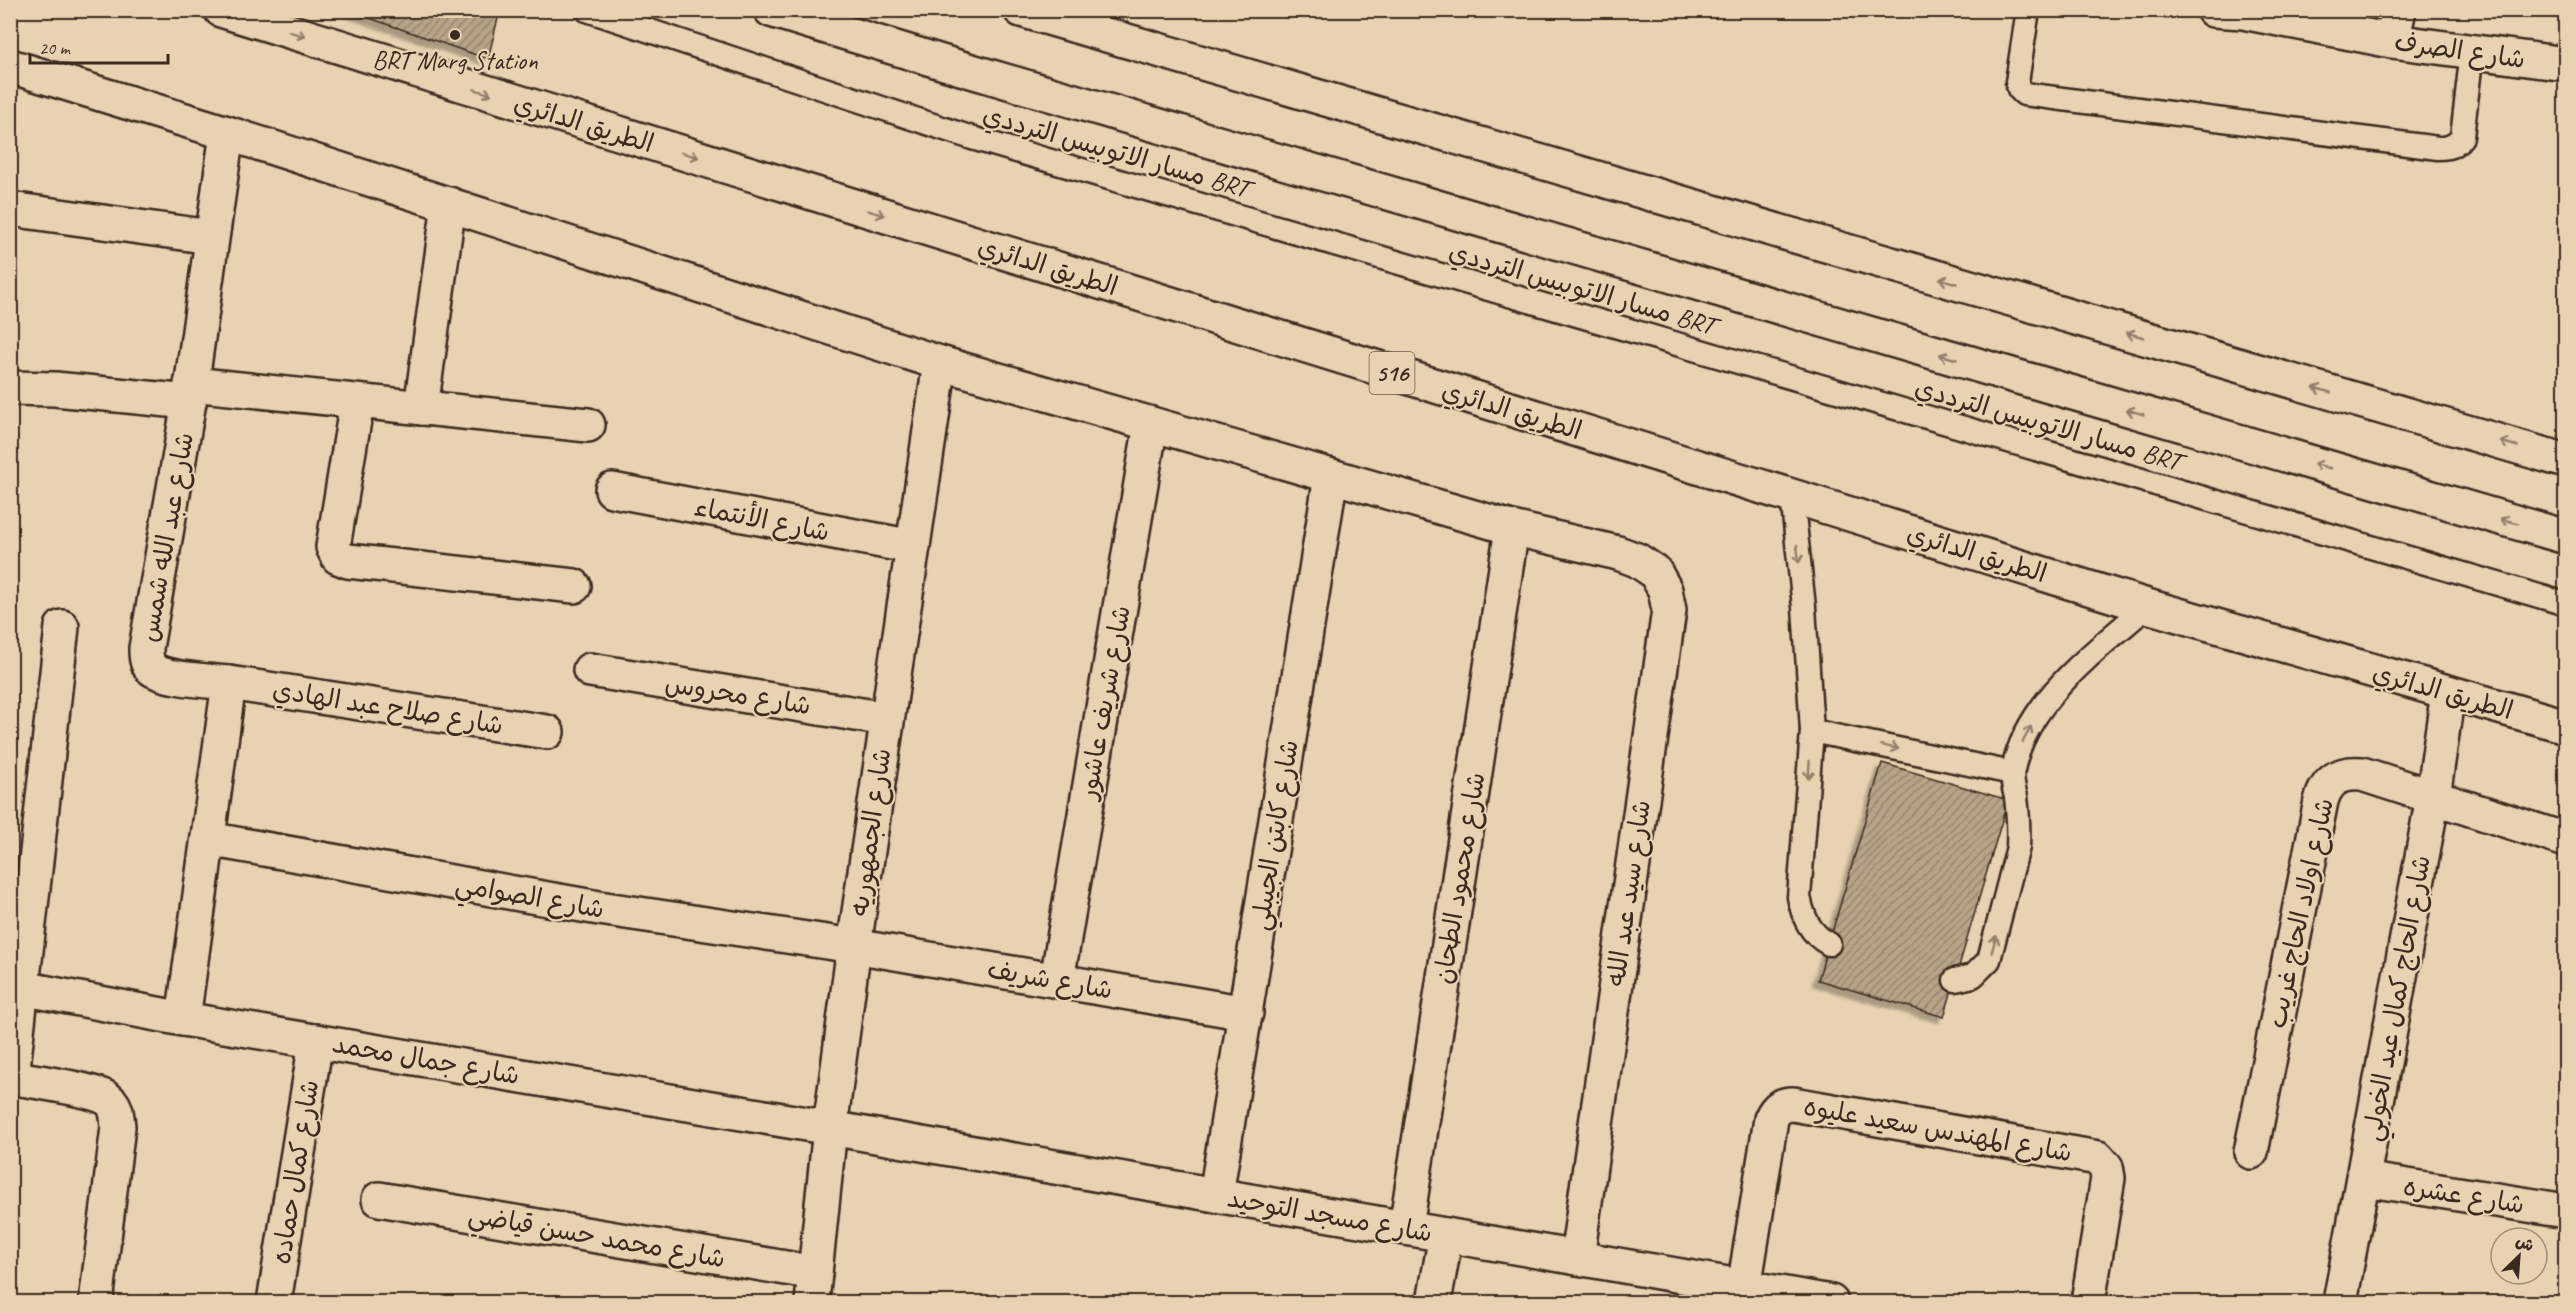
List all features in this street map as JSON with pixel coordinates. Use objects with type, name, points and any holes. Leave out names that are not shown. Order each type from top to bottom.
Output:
[{"type":"main road","name":"الطريق الدائري","points":[[221,10],[2147,606],[2565,726]]},
{"type":"main road","points":[[771,10],[961,68],[2565,537]]},
{"type":"main road","points":[[1021,10],[2565,461]]},
{"type":"main road","name":"شارع الصرف","points":[[2233,11],[2396,26],[2472,51],[2565,64]]},
{"type":"main road","name":"شارع سيد عبد الله","points":[[10,66],[227,133],[940,363],[1512,528],[1618,553],[1637,560],[1654,572],[1665,590],[1669,610],[1576,1258]]},
{"type":"main road","name":"شارع عبد الله شمس","points":[[227,133],[190,393],[146,655],[150,667],[161,674],[229,683]]},
{"type":"main road","points":[[421,408],[449,204]]},
{"type":"main road","points":[[10,209],[211,237]]},
{"type":"main road","name":"شارع الجمهوريه","points":[[814,1288],[830,1128],[854,945],[940,363]]},
{"type":"main road","points":[[10,388],[190,393],[357,402],[588,426]]},
{"type":"main road","points":[[357,402],[333,547],[338,557],[348,561],[574,586]]},
{"type":"main road","name":"شارع شريف عاشور","points":[[1057,980],[1151,424]]},
{"type":"main road","name":"شارع كابتن الجيبلي","points":[[1216,1195],[1331,476]]},
{"type":"main road","name":"شارع الأنتماء","points":[[612,490],[913,547]]},
{"type":"main road","name":"شارع محمود الطحان","points":[[1406,1228],[1512,528]]},
{"type":"main road","points":[[62,627],[11,1077],[93,1093],[107,1098],[116,1110],[118,1127],[96,1302]]},
{"type":"main road","name":"شارع محروس","points":[[590,670],[886,719]]},
{"type":"main road","points":[[183,1018],[229,683]]},
{"type":"main road","name":"شارع صلاح عبد الهادي","points":[[229,683],[547,732]]},
{"type":"main road","name":"شارع الحاج كمال عيد الخولي","points":[[2340,1302],[2433,797],[2448,692]]},
{"type":"main road","name":"شارع اولاد الحاج غريب","points":[[2251,1152],[2325,788],[2335,777],[2348,773],[2362,774],[2565,840]]},
{"type":"main road","name":"شارع الصوامي","points":[[208,839],[598,908],[854,945]]},
{"type":"main road","name":"شارع شريف","points":[[854,945],[1246,1014]]},
{"type":"main road","name":"شارع جمال محمد","points":[[22,988],[183,1018],[830,1128]]},
{"type":"main road","name":"شارع كمال حماده","points":[[274,1302],[316,1041]]},
{"type":"main road","name":"شارع المهندس سعيد عليوه","points":[[1744,1288],[1771,1119],[1775,1110],[1783,1104],[1793,1104],[2098,1158],[2106,1167],[2108,1178],[2088,1302]]},
{"type":"main road","name":"شارع مسجد التوحيد","points":[[830,1128],[1576,1258],[1688,1290],[1744,1288],[1831,1302]]},
{"type":"main road","name":"شارع عشره","points":[[2362,1179],[2565,1210]]},
{"type":"main road","name":"شارع محمد حسن قياضي","points":[[379,1200],[814,1288]]},
{"type":"main road","points":[[1434,1302],[1446,1235]]},
{"type":"lane","name":"مسار الاتوبيس الترددي BRT","points":[[587,10],[983,142],[2565,604]]},
{"type":"lane","points":[[2028,10],[2017,82],[2024,94],[2438,148],[2448,148],[2462,137],[2472,51]]},
{"type":"lane","points":[[1792,496],[1804,607],[1812,731],[1799,897],[1802,913],[1810,928],[1820,939],[1829,944]]},
{"type":"lane","points":[[1955,980],[1973,976],[1982,969],[1993,950],[2018,847],[2019,832],[2012,772],[2019,748],[2049,698],[2075,671],[2147,606]]},
{"type":"lane","points":[[1812,731],[2012,772]]},
{"type":"building","name":"BRT Marg Station","points":[[346,10],[500,10],[488,59]]},
{"type":"building","points":[[1882,763],[2008,800],[1944,1017],[1818,980]]},
{"type":"place","name":"BRT Marg Station","points":[[455,35]]}]
